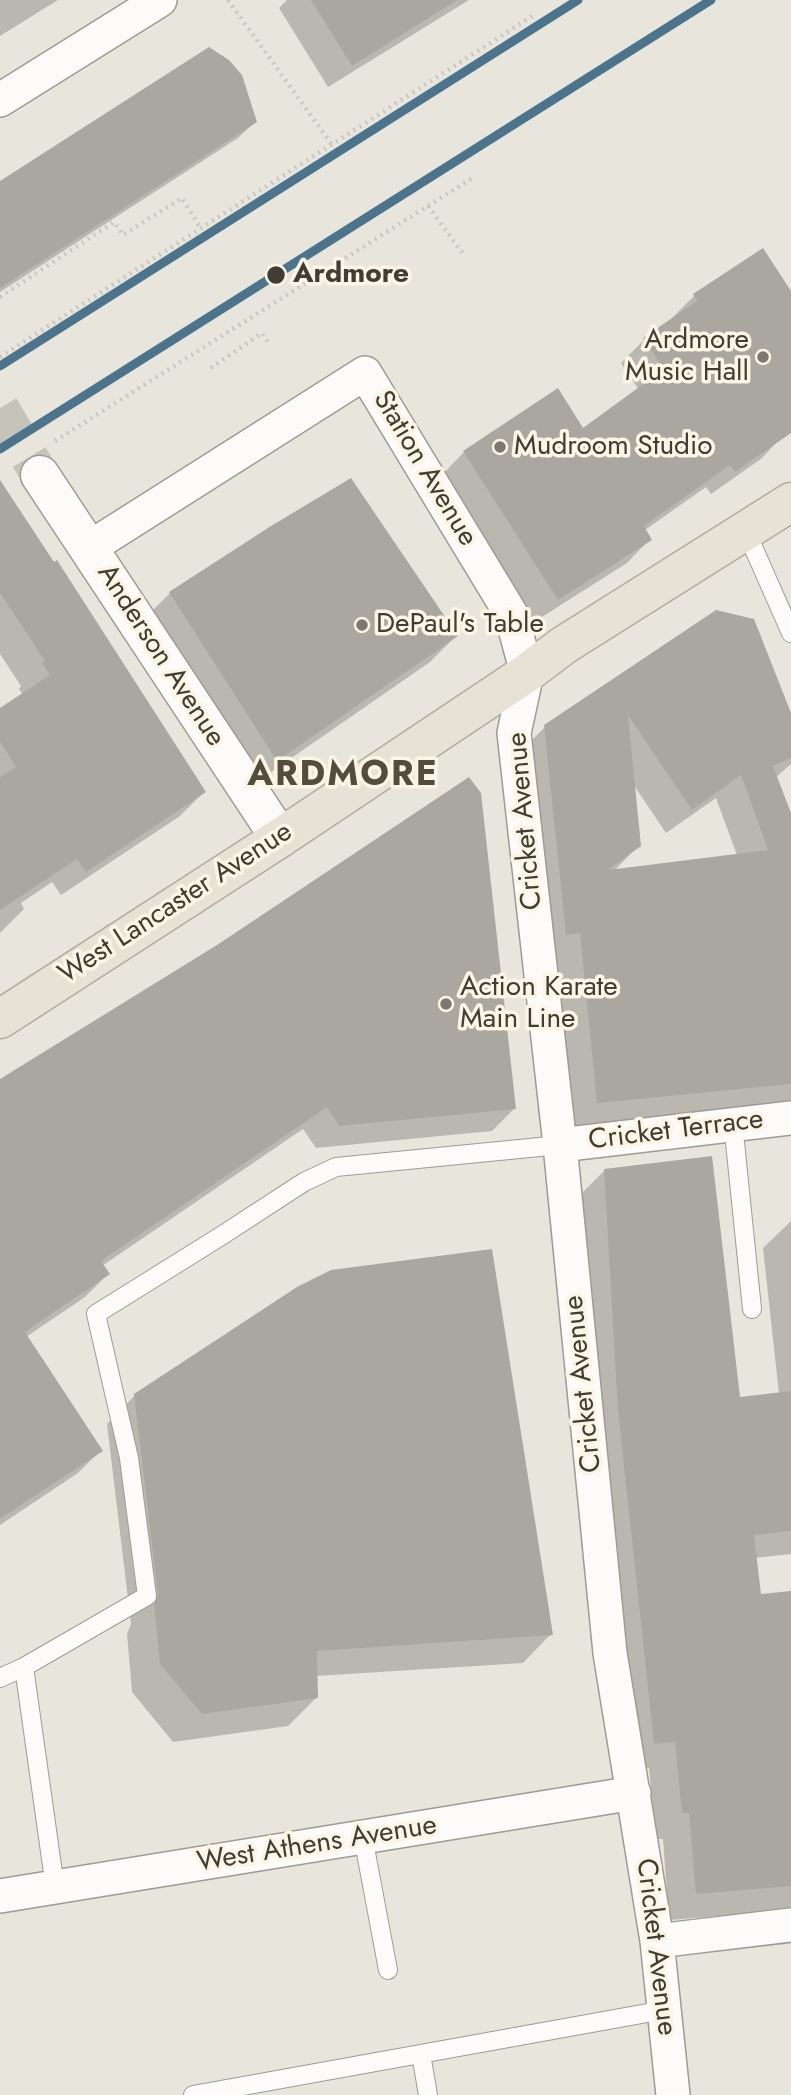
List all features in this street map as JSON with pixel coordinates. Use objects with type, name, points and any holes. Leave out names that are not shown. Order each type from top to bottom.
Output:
[{"type":"highway","name":"West Lancaster Avenue","points":[[0,1019],[280,838],[527,673],[564,645],[791,502]]},
{"type":"street","points":[[0,100],[160,0]]},
{"type":"street","name":"Station Avenue","points":[[89,548],[365,373],[511,614],[527,673]]},
{"type":"street","name":"Anderson Avenue","points":[[43,461],[89,548],[280,838]]},
{"type":"street","name":"Cricket Avenue","points":[[527,673],[514,733],[560,1144],[610,1653],[657,1941],[673,2095]]},
{"type":"street","name":"Cricket Terrace","points":[[560,1144],[791,1118]]},
{"type":"street","name":"West Athens Avenue","points":[[0,1896],[634,1793]]},
{"type":"street","points":[[657,1941],[791,1924]]},
{"type":"lane","points":[[746,531],[791,633]]},
{"type":"lane","points":[[733,1123],[752,1309]]},
{"type":"lane","points":[[0,1678],[147,1596],[129,1458],[96,1314],[303,1182],[336,1167],[560,1144]]},
{"type":"lane","points":[[24,1667],[54,1887]]},
{"type":"lane","points":[[363,1838],[388,1970]]},
{"type":"lane","points":[[193,2095],[664,2010]]},
{"type":"lane","points":[[421,2054],[428,2095]]},
{"type":"path","points":[[228,0],[332,145]]},
{"type":"path","points":[[0,358],[534,15]]},
{"type":"path","points":[[43,461],[474,177]]},
{"type":"path","points":[[0,297],[114,222],[124,235],[182,198],[201,229]]},
{"type":"path","points":[[428,206],[464,256]]},
{"type":"path","points":[[211,368],[262,333],[270,345]]},
{"type":"building","points":[[311,0],[457,0],[352,66]]},
{"type":"building","points":[[209,47],[229,60],[242,75],[257,122],[0,288],[0,181]]},
{"type":"building","points":[[763,248],[791,291],[791,433],[735,472],[730,465],[644,526],[652,540],[558,600],[463,451],[558,388],[583,428],[664,369],[643,338],[697,301],[693,294]]},
{"type":"building","points":[[351,478],[458,636],[277,761],[169,592]]},
{"type":"building","points":[[0,480],[54,562],[57,560],[206,792],[86,872],[77,859],[0,910],[0,777],[16,767],[0,742],[0,708],[50,675],[42,663],[45,661],[0,593]]},
{"type":"building","points":[[716,610],[754,619],[791,713],[791,758],[773,766],[791,813],[791,1084],[597,1103],[580,933],[566,935],[544,725]],"holes":[[[628,715],[692,810],[741,775],[768,850],[608,870],[641,846]]]},
{"type":"building","points":[[469,777],[481,793],[516,1109],[339,1126],[327,1107],[101,1261],[110,1274],[25,1332],[103,1451],[0,1519],[0,1079],[217,945]]},
{"type":"building","points":[[712,1156],[740,1397],[791,1391],[791,1531],[754,1535],[761,1594],[791,1591],[791,1886],[696,1894],[689,1813],[682,1813],[675,1742],[654,1744],[618,1410],[604,1169]]},
{"type":"building","points":[[492,1249],[553,1635],[317,1651],[318,1698],[202,1714],[160,1664],[154,1604],[158,1595],[134,1394],[297,1287],[331,1270]]},
{"type":"tunnel","points":[[0,408],[40,475]]},
{"type":"transit line","points":[[0,366],[578,0]]},
{"type":"transit line","points":[[0,449],[711,0]]},
{"type":"place","name":"Ardmore","points":[[276,275]]},
{"type":"place","name":"Ardmore Music Hall","points":[[763,357]]},
{"type":"place","name":"Mudroom Studio","points":[[500,447]]},
{"type":"place","name":"DePaul's Table","points":[[362,625]]},
{"type":"place","name":"Action Karate Main Line","points":[[446,1004]]},
{"type":"district","name":"ARDMORE","points":[[343,777]]}]
